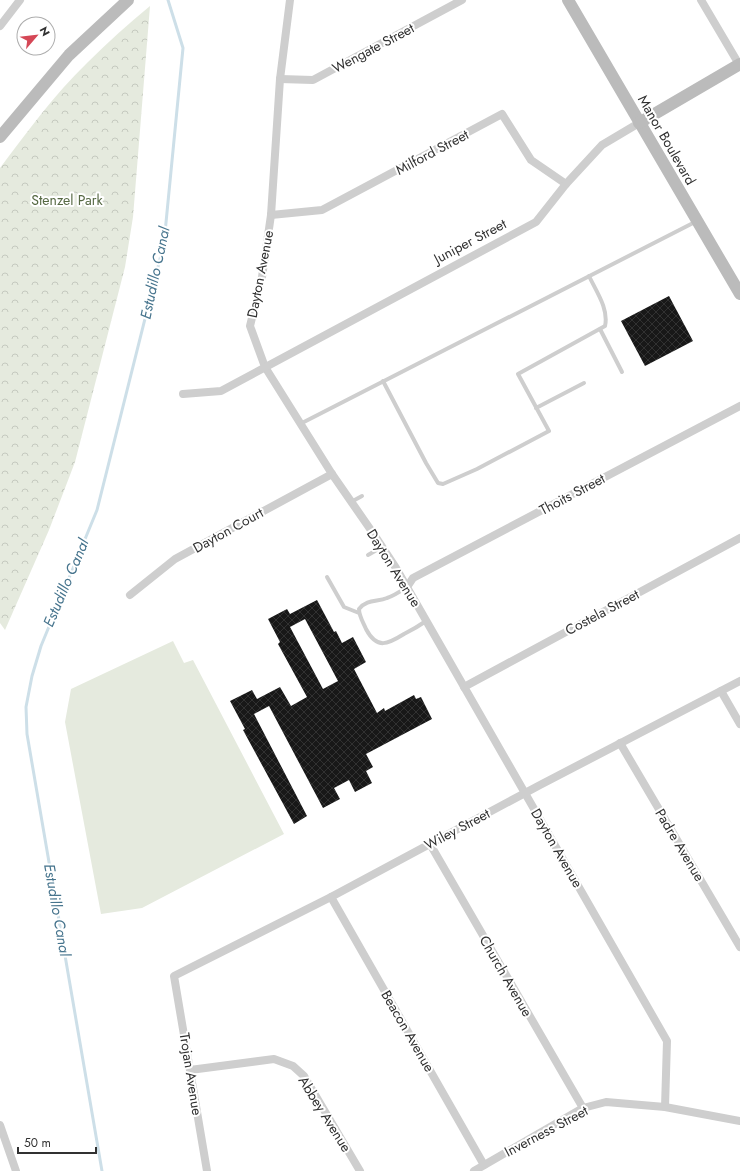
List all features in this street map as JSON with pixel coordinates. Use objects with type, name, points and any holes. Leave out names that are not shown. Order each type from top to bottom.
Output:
[{"type":"street","points":[[0,138],[69,55],[128,0]]},
{"type":"street","name":"Dayton Avenue","points":[[290,0],[280,79],[271,215],[262,277],[250,326],[265,367],[332,474],[383,547],[407,586],[667,1041],[665,1107]]},
{"type":"street","name":"Wengate Street","points":[[280,79],[313,80],[462,0]]},
{"type":"street","name":"Manor Boulevard","points":[[568,0],[740,294]]},
{"type":"street","points":[[701,0],[740,65]]},
{"type":"street","points":[[0,26],[18,1]]},
{"type":"street","name":"Juniper Street","points":[[183,394],[221,391],[536,222],[566,184],[602,145],[740,65]]},
{"type":"street","name":"Milford Street","points":[[271,215],[322,210],[502,114],[531,160],[566,184]]},
{"type":"street","name":"Thoits Street","points":[[407,586],[413,578],[740,406]]},
{"type":"street","name":"Dayton Court","points":[[130,595],[175,559],[332,474]]},
{"type":"street","name":"Costela Street","points":[[464,687],[740,538]]},
{"type":"street","name":"Wiley Street","points":[[174,976],[331,897],[525,793],[740,681]]},
{"type":"street","points":[[721,691],[740,724]]},
{"type":"street","name":"Padre Avenue","points":[[620,743],[740,947]]},
{"type":"street","name":"Church Avenue","points":[[430,844],[582,1108]]},
{"type":"street","name":"Beacon Avenue","points":[[331,897],[484,1165]]},
{"type":"street","name":"Trojan Avenue","points":[[174,976],[207,1171]]},
{"type":"street","name":"Abbey Avenue","points":[[190,1070],[274,1059],[293,1066],[304,1076],[360,1171]]},
{"type":"street","name":"Inverness Street","points":[[474,1171],[582,1108],[606,1102],[665,1107],[740,1121]]},
{"type":"street","points":[[0,1125],[16,1171]]},
{"type":"lane","points":[[300,424],[697,221]]},
{"type":"lane","points":[[383,382],[438,483],[443,484],[477,469],[549,431],[518,374],[605,326],[607,320],[605,311],[589,276]]},
{"type":"lane","points":[[600,329],[622,372]]},
{"type":"lane","points":[[536,408],[584,383]]},
{"type":"lane","points":[[351,502],[362,496]]},
{"type":"lane","points":[[368,555],[383,547]]},
{"type":"lane","points":[[328,577],[344,608],[359,613]]},
{"type":"lane","points":[[407,586],[386,599],[373,600],[362,605],[359,613],[370,636],[374,641],[381,644],[389,643],[426,621]]},
{"type":"green space","name":"Stenzel Park","points":[[150,6],[133,217],[125,267],[75,462],[49,530],[5,630],[0,623],[0,168],[41,114],[75,75],[110,41]]},
{"type":"green space","points":[[173,641],[184,663],[193,660],[284,834],[142,908],[101,914],[65,722],[71,689]]},
{"type":"building","points":[[669,296],[693,341],[645,366],[621,321]]},
{"type":"building","points":[[317,600],[334,632],[336,631],[342,643],[353,637],[366,662],[354,669],[377,713],[384,708],[385,711],[414,695],[416,699],[421,697],[432,719],[366,754],[373,767],[366,771],[372,783],[355,792],[349,780],[334,788],[340,799],[323,808],[269,706],[254,714],[307,816],[294,824],[243,730],[245,729],[230,701],[252,690],[257,699],[280,687],[291,706],[307,697],[278,644],[280,642],[268,619],[287,609],[290,614]],"holes":[[[305,619],[338,681],[323,689],[290,627]]]},
{"type":"waterway","name":"Estudillo Canal","points":[[102,1171],[27,734],[26,707],[32,676],[41,646],[97,510],[164,243],[183,48],[168,0]]}]
